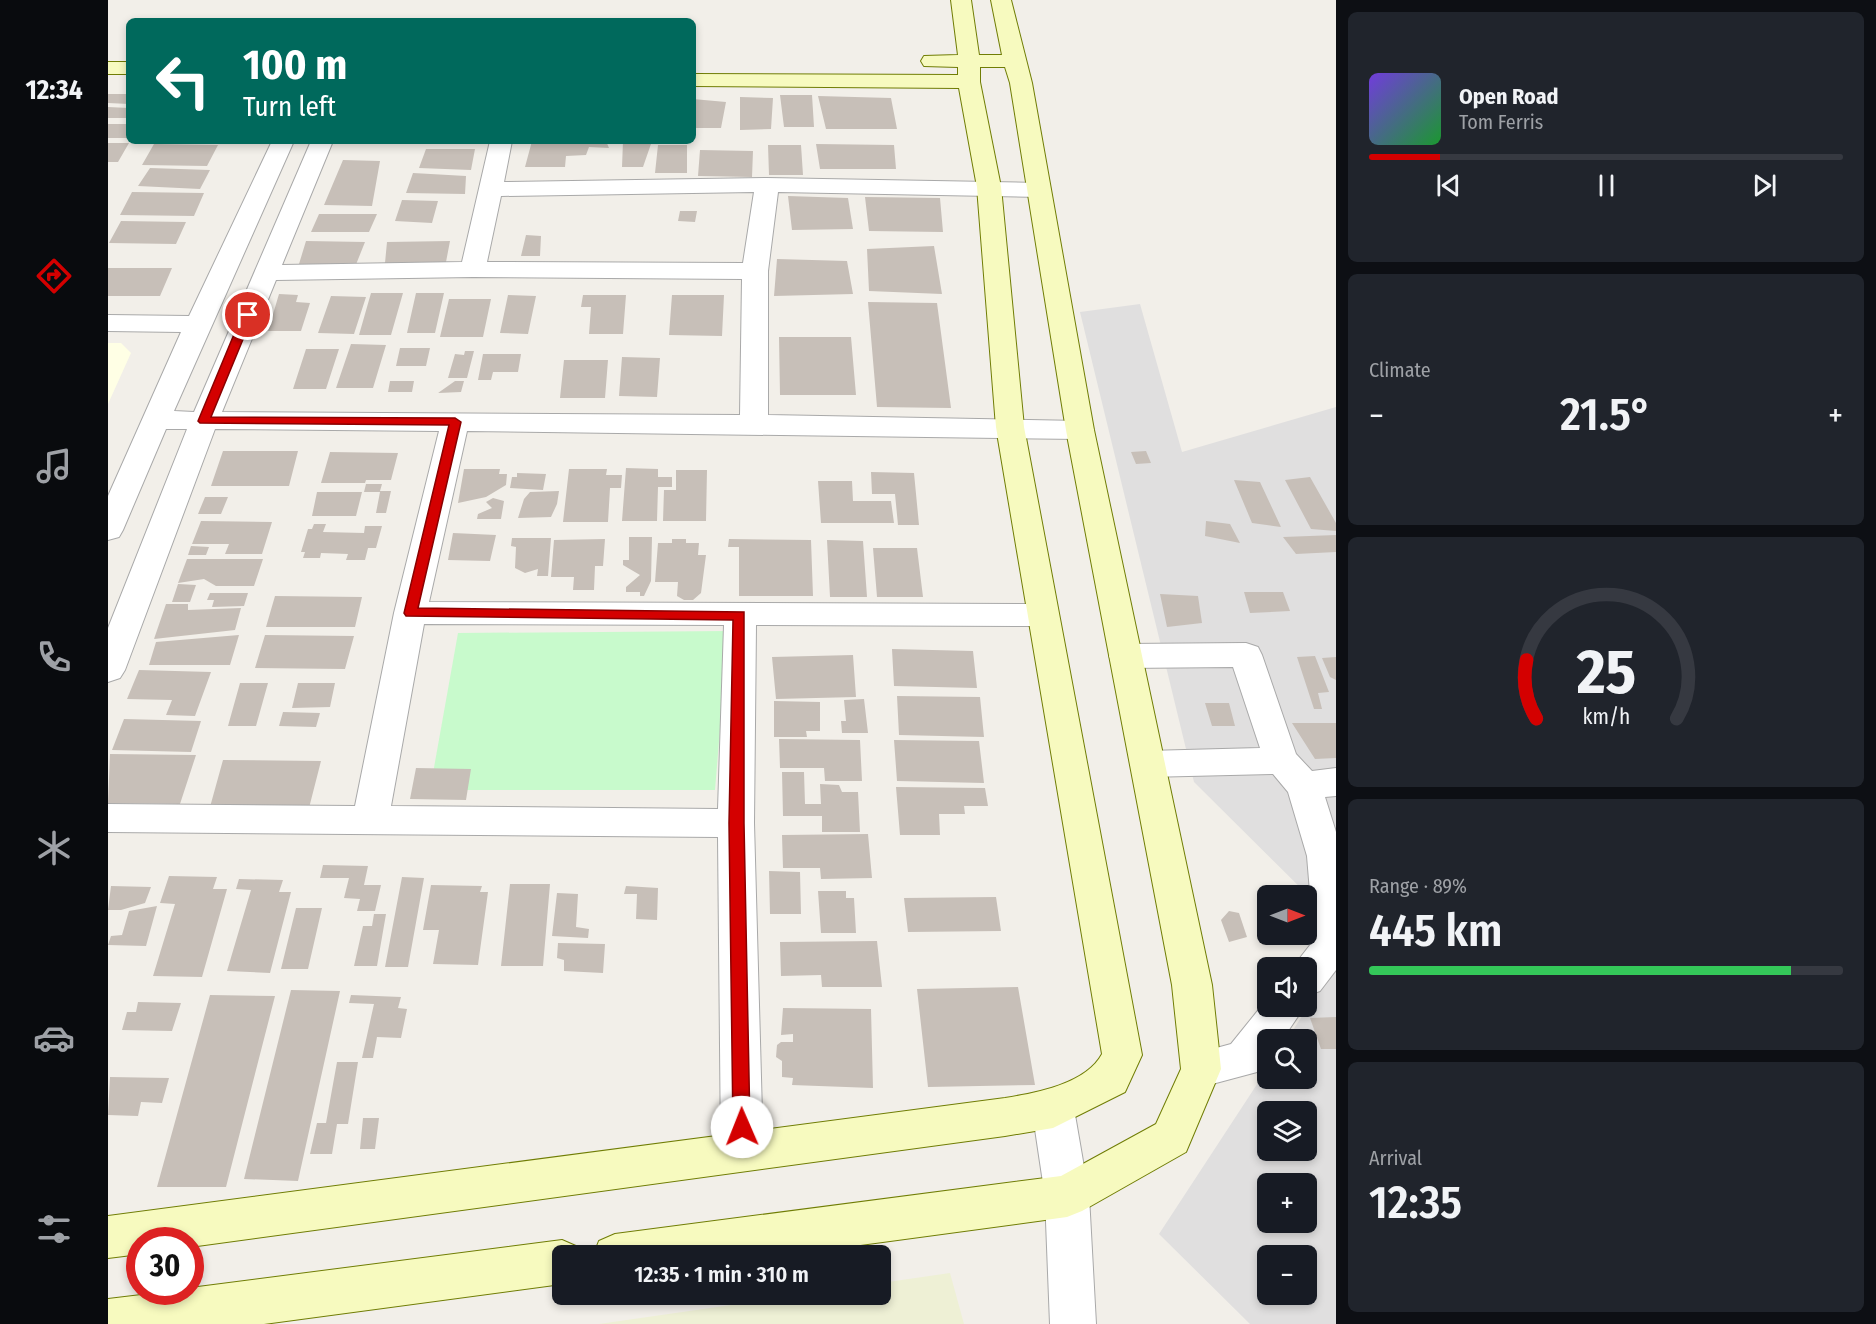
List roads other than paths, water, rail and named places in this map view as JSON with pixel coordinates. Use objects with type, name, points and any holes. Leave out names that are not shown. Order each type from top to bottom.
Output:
[{"type":"main road","points":[[698,1245],[1066,1196],[1171,1138],[1202,1069],[1192,985],[1080,430],[1039,190],[994,75],[960,0]]},
{"type":"main road","points":[[108,1237],[1053,1109],[1110,1079],[1122,1055],[1010,427],[989,187],[994,75],[1001,0]]},
{"type":"main road","points":[[108,54],[126,54]]},
{"type":"main road","points":[[696,61],[994,75]]},
{"type":"main road","points":[[108,68],[126,68]]},
{"type":"main road","points":[[696,80],[994,75]]},
{"type":"main road","points":[[108,1322],[552,1263]]},
{"type":"street","points":[[108,530],[198,324],[282,144]]},
{"type":"street","points":[[108,670],[204,421],[321,144]]},
{"type":"street","points":[[473,270],[500,144]]},
{"type":"street","points":[[754,424],[755,272],[767,184]]},
{"type":"street","points":[[490,189],[767,184],[989,187],[1039,190]]},
{"type":"street","points":[[265,273],[473,270],[755,272]]},
{"type":"street","points":[[108,323],[198,324]]},
{"type":"street","points":[[158,420],[754,424],[1080,430]]},
{"type":"street","points":[[371,818],[410,613],[455,422]]},
{"type":"street","points":[[410,613],[740,616],[1042,615]]},
{"type":"street","points":[[740,616],[736,823],[742,1150]]},
{"type":"street","points":[[1125,656],[1246,655],[1307,776],[1325,856],[1334,944],[1317,965]]},
{"type":"street","points":[[1147,764],[1241,763],[1307,776]]},
{"type":"street","points":[[108,818],[371,818],[736,823]]},
{"type":"street","points":[[1202,1069],[1244,1059],[1276,1017]]},
{"type":"street","points":[[1053,1109],[1066,1196],[1073,1324]]}]
